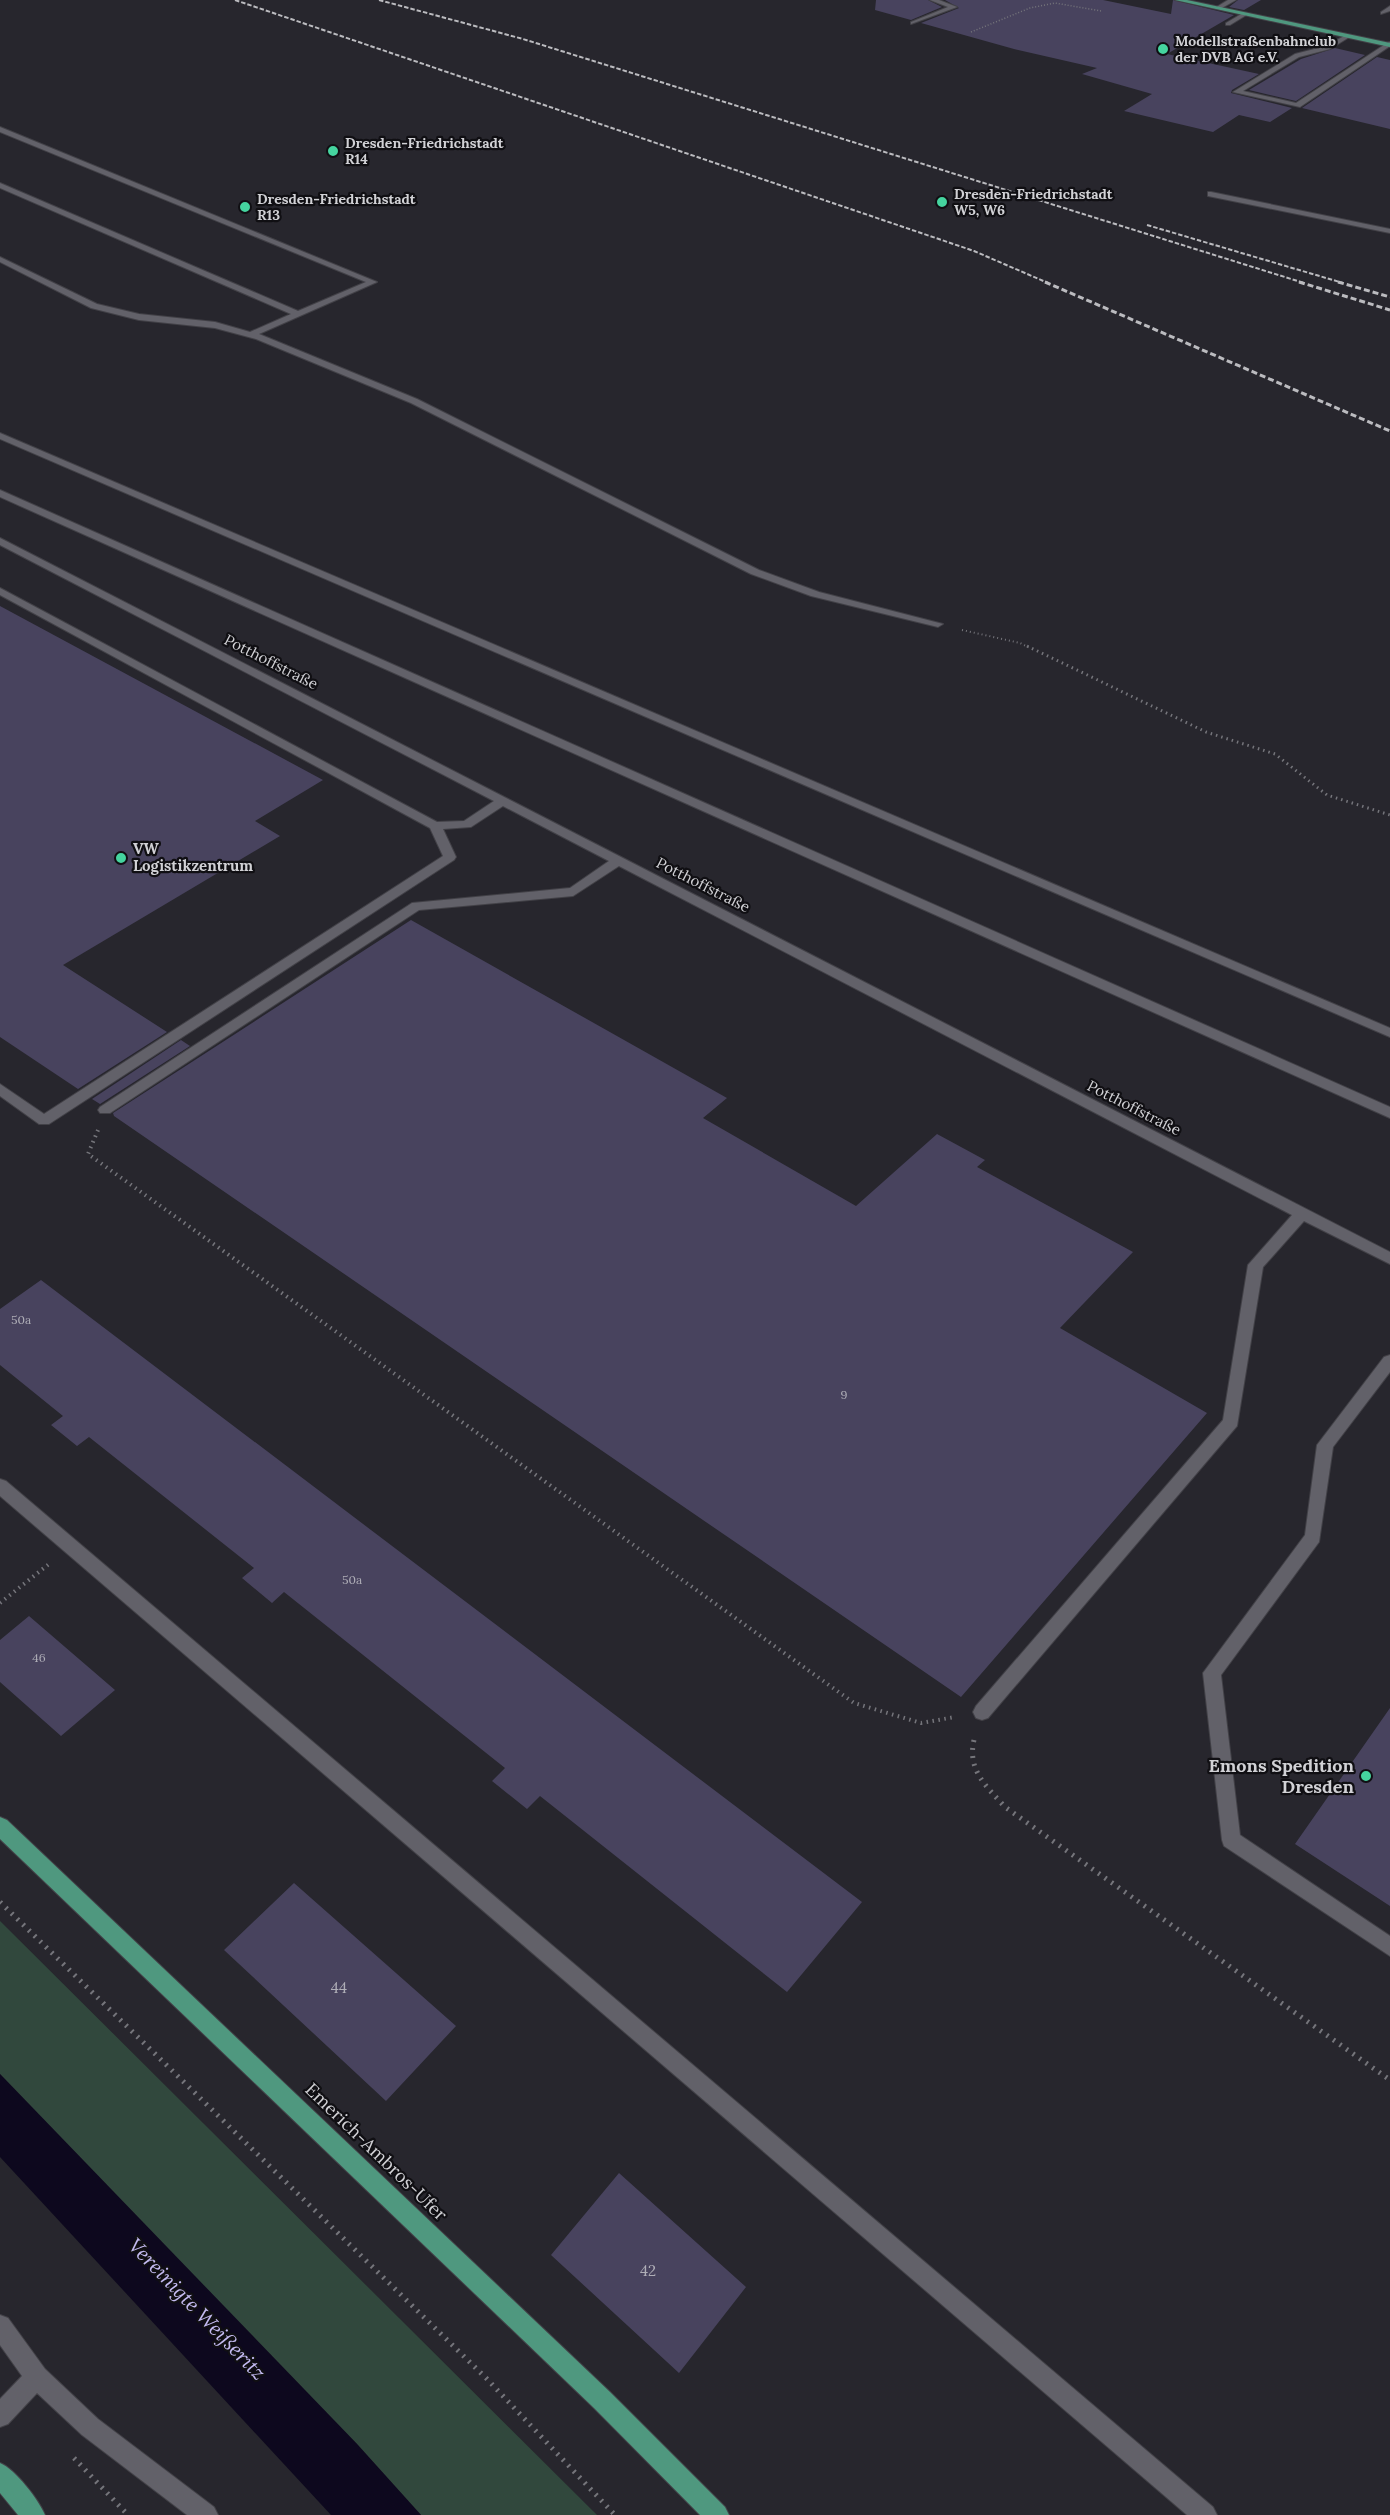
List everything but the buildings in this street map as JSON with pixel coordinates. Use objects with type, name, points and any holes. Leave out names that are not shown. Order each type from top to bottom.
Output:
[{"type":"main road","points":[[1179,0],[1389,44]]},
{"type":"main road","name":"Emerich-Ambros-Ufer","points":[[0,1826],[602,2400],[717,2515]]},
{"type":"main road","points":[[0,2475],[33,2515]]},
{"type":"street","points":[[913,23],[954,7],[933,0]]},
{"type":"street","points":[[1218,8],[1233,0]]},
{"type":"street","points":[[1383,13],[1390,8]]},
{"type":"street","points":[[1228,24],[1245,14]]},
{"type":"street","points":[[1348,36],[1328,48],[1297,55],[1236,92],[1297,105],[1389,44]]},
{"type":"street","points":[[0,129],[373,282],[250,335]]},
{"type":"street","points":[[0,186],[297,314]]},
{"type":"street","points":[[1211,194],[1390,231]]},
{"type":"street","points":[[0,260],[94,306],[139,317],[215,325],[250,335],[414,401],[755,573],[815,594],[938,624]]},
{"type":"street","points":[[0,436],[1390,1033]]},
{"type":"street","points":[[0,493],[1390,1113]]},
{"type":"street","name":"Potthoffstraße","points":[[0,541],[1390,1259]]},
{"type":"street","points":[[0,591],[435,826],[467,824],[503,800]]},
{"type":"street","points":[[0,1089],[45,1121],[450,857],[435,826]]},
{"type":"street","points":[[105,1110],[416,906],[573,892],[619,860]]},
{"type":"street","points":[[981,1712],[1231,1422],[1256,1265],[1302,1214]]},
{"type":"street","points":[[1390,1361],[1325,1444],[1313,1537],[1212,1673],[1231,1840],[1390,1947]]},
{"type":"street","points":[[0,1486],[1205,2515]]},
{"type":"street","points":[[0,2326],[36,2377],[90,2427],[206,2515]]},
{"type":"street","points":[[0,2416],[36,2377]]},
{"type":"path","points":[[971,32],[1030,8],[1040,8],[1055,3],[1101,11]]},
{"type":"path","points":[[938,624],[1020,643],[1206,732],[1275,754],[1327,795],[1390,815]]},
{"type":"path","points":[[105,1110],[88,1154],[854,1703],[921,1723],[981,1712],[970,1757],[983,1783],[1005,1807],[1390,2080]]},
{"type":"path","points":[[0,1603],[72,1546]]},
{"type":"path","points":[[0,1902],[487,2379],[615,2515]]},
{"type":"green space","points":[[0,1921],[597,2515],[421,2515],[357,2444],[0,2074]]},
{"type":"water","name":"Vereinigte Weißeritz","points":[[0,2074],[357,2444],[421,2515],[331,2515],[0,2157]]},
{"type":"railway","points":[[235,0],[974,251],[1048,283]]},
{"type":"railway","points":[[379,0],[523,39],[1304,283]]},
{"type":"railway","points":[[1147,225],[1343,283]]},
{"type":"railway","points":[[1045,282],[1390,431]]},
{"type":"railway","points":[[1299,282],[1390,310]]},
{"type":"railway","points":[[1338,282],[1390,297]]},
{"type":"place","name":"Modellstraßenbahnclub der DVB AG e.V.","points":[[1163,49]]},
{"type":"place","name":"Dresden-Friedrichstadt R14","points":[[333,151]]},
{"type":"place","name":"Dresden-Friedrichstadt W5, W6","points":[[942,202]]},
{"type":"place","name":"Dresden-Friedrichstadt R13","points":[[245,207]]},
{"type":"place","name":"VW Logistikzentrum","points":[[121,858]]},
{"type":"place","name":"Emons Spedition Dresden","points":[[1366,1776]]}]
